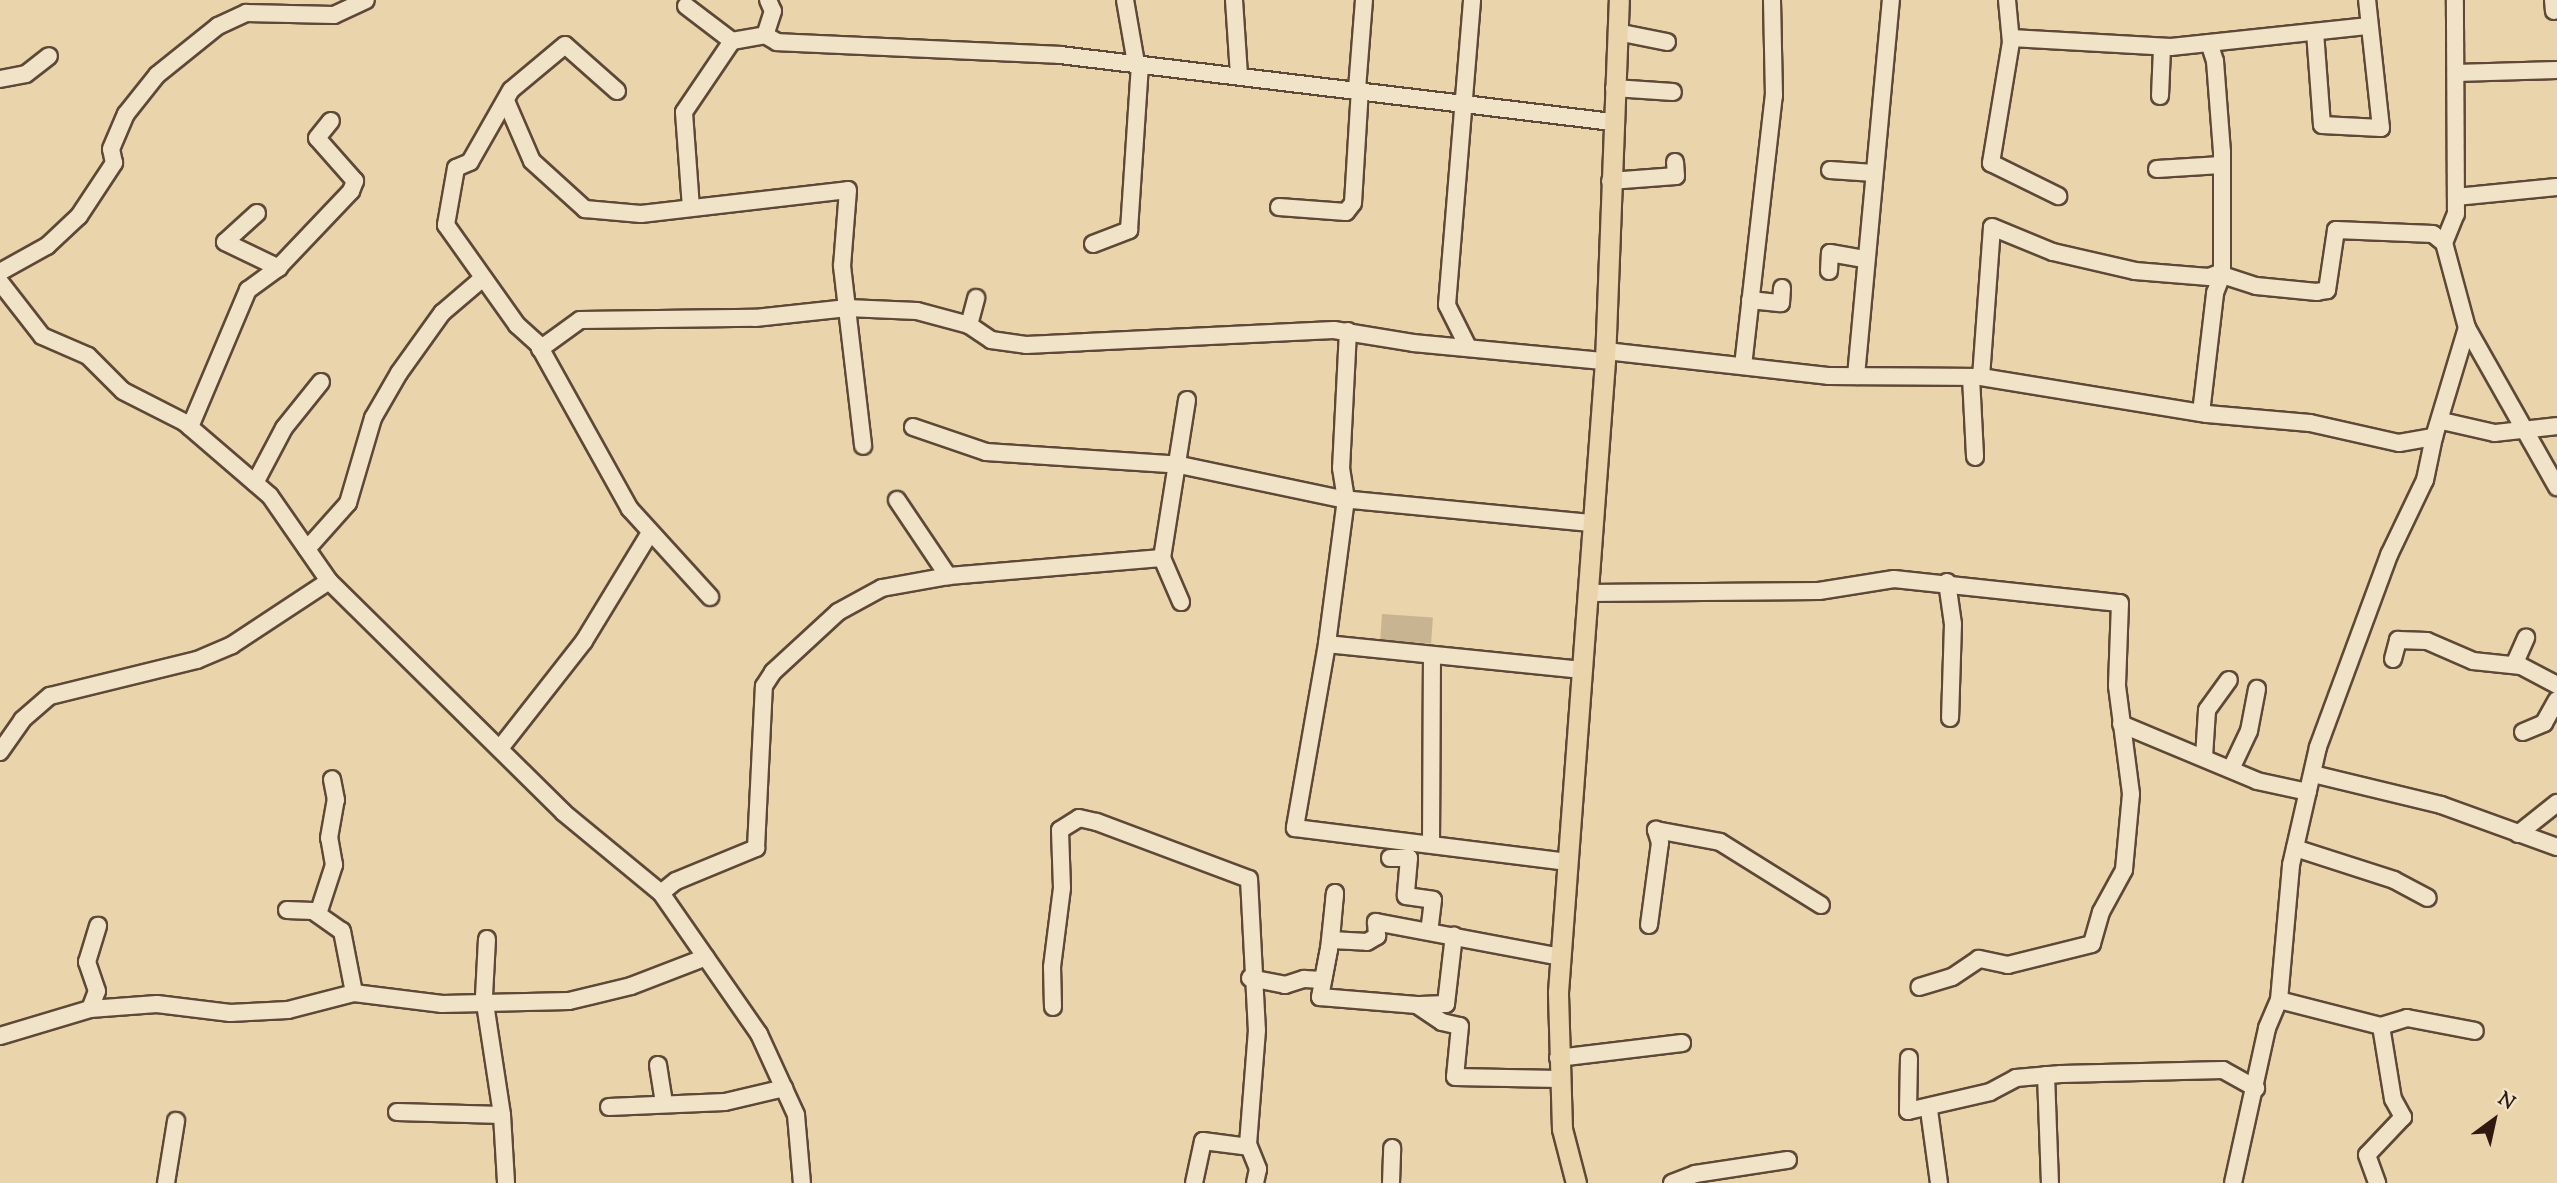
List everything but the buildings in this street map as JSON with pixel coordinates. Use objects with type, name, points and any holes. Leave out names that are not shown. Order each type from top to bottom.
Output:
[{"type":"main road","points":[[1576,1183],[1563,1129],[1558,1058],[1568,862],[1606,356],[1612,122],[1619,0]]},
{"type":"street","points":[[0,272],[47,246],[79,216],[114,163],[111,149],[126,114],[157,75],[218,26],[246,13],[334,15],[366,0]]},
{"type":"street","points":[[765,35],[773,11],[768,0]]},
{"type":"street","points":[[1093,244],[1129,230],[1138,64],[1125,0]]},
{"type":"street","points":[[1234,0],[1239,75]]},
{"type":"street","points":[[1279,208],[1346,212],[1353,203],[1364,0]]},
{"type":"street","points":[[1467,345],[1447,305],[1466,102],[1472,0]]},
{"type":"street","points":[[1743,366],[1774,96],[1772,0]]},
{"type":"street","points":[[1856,376],[1891,0]]},
{"type":"street","points":[[2007,0],[2011,38],[1991,163],[2058,196]]},
{"type":"street","points":[[2315,32],[2322,125],[2381,128],[2367,0]]},
{"type":"street","points":[[2444,243],[2456,214],[2455,0]]},
{"type":"street","points":[[686,6],[732,41]]},
{"type":"street","points":[[2011,38],[2162,48],[2370,26]]},
{"type":"street","points":[[1617,32],[1667,42]]},
{"type":"street","points":[[691,208],[684,113],[732,41],[765,35],[777,42],[1138,64],[1466,102],[1612,122]]},
{"type":"street","points":[[2201,413],[2210,325],[2222,274],[2216,61],[2208,43]]},
{"type":"street","points":[[617,91],[565,45],[511,90],[470,163],[457,168],[446,204],[446,225],[456,246],[541,349],[630,509],[710,597]]},
{"type":"street","points":[[2160,96],[2162,48]]},
{"type":"street","points":[[0,79],[26,74],[50,56]]},
{"type":"street","points":[[2456,73],[2557,70]]},
{"type":"street","points":[[1614,88],[1673,92]]},
{"type":"street","points":[[506,102],[532,161],[585,209],[641,214],[848,190],[842,266],[863,446]]},
{"type":"street","points":[[190,427],[248,290],[279,268],[355,181],[317,138],[331,121]]},
{"type":"street","points":[[1610,181],[1676,176],[1675,162]]},
{"type":"street","points":[[2157,169],[2221,165]]},
{"type":"street","points":[[1830,170],[1874,173]]},
{"type":"street","points":[[2456,197],[2557,187]]},
{"type":"street","points":[[257,213],[225,242],[279,268]]},
{"type":"street","points":[[1975,457],[1976,377],[1992,227],[2053,251],[2135,271],[2209,277],[2222,274],[2256,286],[2317,292],[2327,290],[2336,230],[2433,234],[2444,243],[2467,328],[2528,431],[2557,487]]},
{"type":"street","points":[[1829,271],[1830,253],[1865,259]]},
{"type":"street","points":[[307,550],[348,503],[373,418],[399,373],[442,313],[483,278]]},
{"type":"street","points":[[0,282],[42,336],[88,356],[123,391],[190,427],[255,483],[329,581],[564,813],[662,893],[759,1034],[796,1115],[802,1183]]},
{"type":"street","points":[[1750,300],[1781,303],[1782,289]]},
{"type":"street","points":[[969,325],[976,299]]},
{"type":"street","points":[[541,349],[580,320],[755,318],[847,308],[917,311],[969,325],[991,340],[1026,345],[1348,331],[1413,343],[1856,376],[1976,377],[2201,413],[2310,423],[2399,443],[2434,437]]},
{"type":"street","points":[[2233,1183],[2256,1088],[2267,1028],[2279,1000],[2295,848],[2308,792],[2354,645],[2428,471],[2434,437],[2442,421],[2467,328]]},
{"type":"street","points":[[1348,331],[1341,468],[1346,499],[1326,644],[1295,828],[1435,849],[1568,862]]},
{"type":"street","points":[[255,483],[284,428],[321,382]]},
{"type":"street","points":[[1181,602],[1162,558],[1180,465],[1187,400]]},
{"type":"street","points":[[2442,421],[2479,432],[2528,431],[2557,426]]},
{"type":"street","points":[[913,427],[986,452],[1180,465],[1346,499],[1593,523]]},
{"type":"street","points":[[897,500],[948,576]]},
{"type":"street","points":[[500,747],[584,640],[650,533]]},
{"type":"street","points":[[662,893],[676,881],[756,848],[756,687],[838,612],[882,588],[948,576],[1162,558]]},
{"type":"street","points":[[1588,593],[1819,591],[1894,579],[1947,582],[2120,603],[2121,724],[2132,794],[2126,857],[2092,944],[2008,965],[1979,959],[1952,977],[1920,987]]},
{"type":"street","points":[[0,752],[22,720],[50,695],[197,660],[232,645],[329,581]]},
{"type":"street","points":[[1947,582],[1953,624],[1950,718]]},
{"type":"street","points":[[2514,665],[2526,638]]},
{"type":"street","points":[[2393,659],[2398,640],[2410,639],[2437,644],[2473,661],[2514,665],[2557,685]]},
{"type":"street","points":[[1326,644],[1582,670]]},
{"type":"street","points":[[1432,656],[1435,849]]},
{"type":"street","points":[[2204,757],[2207,710],[2229,680]]},
{"type":"street","points":[[2231,769],[2249,731],[2257,690]]},
{"type":"street","points":[[2523,732],[2544,723],[2557,700]]},
{"type":"street","points":[[2121,724],[2231,769],[2308,792]]},
{"type":"street","points":[[2313,774],[2441,805],[2557,847]]},
{"type":"street","points":[[318,914],[334,865],[329,838],[336,800],[332,779]]},
{"type":"street","points":[[2518,834],[2557,803]]},
{"type":"street","points":[[1053,1007],[1052,967],[1062,888],[1060,830],[1079,818],[1249,879],[1250,978],[1257,1030],[1249,1147],[1258,1169],[1255,1183]]},
{"type":"street","points":[[1649,925],[1660,843],[1656,830],[1720,842],[1821,905]]},
{"type":"street","points":[[2295,848],[2394,880],[2428,898]]},
{"type":"street","points":[[1390,859],[1409,858],[1406,896],[1433,900],[1429,931]]},
{"type":"street","points":[[1454,935],[1446,1004],[1417,1005],[1320,997],[1335,893],[1331,940],[1367,942],[1377,936],[1376,922],[1454,935],[1562,957]]},
{"type":"street","points":[[287,910],[318,914],[342,931],[354,993]]},
{"type":"street","points":[[90,1009],[97,990],[87,962],[98,926]]},
{"type":"street","points":[[487,939],[485,1001],[502,1115],[506,1183]]},
{"type":"street","points":[[1250,978],[1285,985],[1323,980],[1329,949]]},
{"type":"street","points":[[0,1036],[90,1009],[157,1004],[219,1012],[288,1010],[354,993],[442,1004],[569,1000],[631,986],[706,957]]},
{"type":"street","points":[[2279,1000],[2381,1026],[2407,1017],[2475,1031]]},
{"type":"street","points":[[1417,1005],[1442,1022],[1460,1026],[1455,1077],[1559,1079]]},
{"type":"street","points":[[2377,1183],[2367,1155],[2403,1117],[2393,1099],[2381,1026]]},
{"type":"street","points":[[1558,1058],[1682,1043]]},
{"type":"street","points":[[1909,1058],[1908,1111],[1929,1110],[1990,1092],[2016,1078],[2046,1075],[2223,1070],[2256,1088]]},
{"type":"street","points":[[658,1065],[664,1102]]},
{"type":"street","points":[[2046,1075],[2050,1183]]},
{"type":"street","points":[[608,1107],[664,1102],[725,1102],[784,1088]]},
{"type":"street","points":[[1929,1110],[1939,1183]]},
{"type":"street","points":[[397,1112],[502,1115]]},
{"type":"street","points":[[166,1183],[176,1121]]},
{"type":"street","points":[[1194,1183],[1203,1141],[1249,1147]]},
{"type":"street","points":[[1391,1183],[1392,1148]]},
{"type":"street","points":[[1672,1183],[1788,1160]]},
{"type":"shaded area","points":[[1382,614],[1433,618],[1431,643],[1380,640]]}]
